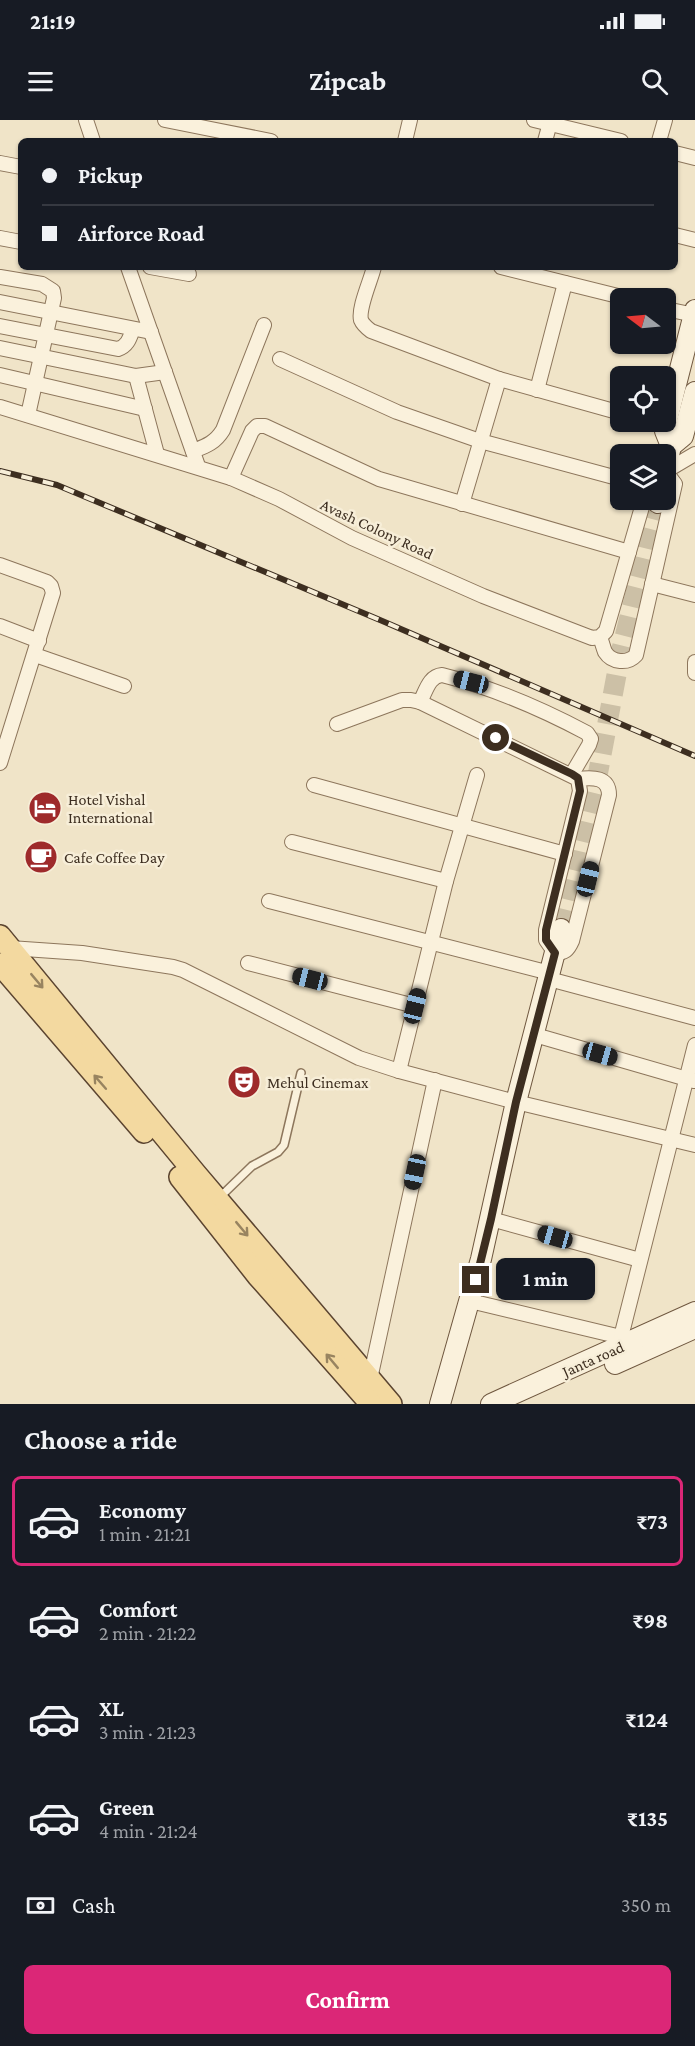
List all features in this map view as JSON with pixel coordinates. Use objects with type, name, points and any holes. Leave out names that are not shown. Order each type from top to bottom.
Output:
[{"type":"main road","points":[[676,373],[694,313]]},
{"type":"main road","points":[[673,444],[683,436],[695,392]]},
{"type":"main road","points":[[440,1404],[491,1219],[516,1102],[561,929]]},
{"type":"main road","points":[[3,950],[392,1404]]},
{"type":"main road","points":[[3,950],[258,1276],[371,1404]]},
{"type":"main road","name":"Janta road","points":[[491,1404],[630,1344],[695,1312]]},
{"type":"main road","name":"Janta road","points":[[523,1404],[630,1344],[695,1328]]},
{"type":"street","points":[[86,120],[92,138]]},
{"type":"street","points":[[165,120],[256,138]]},
{"type":"street","points":[[406,138],[410,120]]},
{"type":"street","points":[[534,120],[609,138]]},
{"type":"street","points":[[592,134],[595,120]]},
{"type":"street","points":[[660,138],[665,120]]},
{"type":"street","points":[[546,138],[550,123]]},
{"type":"street","points":[[678,154],[695,158]]},
{"type":"street","points":[[0,163],[18,166]]},
{"type":"street","points":[[678,236],[695,240]]},
{"type":"street","points":[[0,238],[18,241]]},
{"type":"street","points":[[129,270],[198,466]]},
{"type":"street","points":[[167,270],[189,274]]},
{"type":"street","points":[[374,270],[361,319],[371,331],[499,379],[610,410]]},
{"type":"street","points":[[516,270],[610,294]]},
{"type":"street","points":[[0,277],[42,284],[53,291],[54,298],[28,415]]},
{"type":"street","points":[[537,390],[565,283]]},
{"type":"street","points":[[0,302],[151,332]]},
{"type":"street","points":[[676,310],[694,313]]},
{"type":"street","points":[[193,451],[212,444],[218,439],[264,325]]},
{"type":"street","points":[[0,326],[118,349],[128,343],[133,328]]},
{"type":"street","points":[[0,348],[136,376],[165,372]]},
{"type":"street","points":[[280,359],[397,412],[480,441],[610,476]]},
{"type":"street","points":[[0,375],[145,409]]},
{"type":"street","points":[[136,376],[157,454]]},
{"type":"street","points":[[462,504],[499,379]]},
{"type":"street","name":"Avash Colony Road","points":[[0,407],[231,477],[279,499],[352,538],[483,596],[592,638],[600,637]]},
{"type":"street","points":[[231,477],[252,431],[257,426],[265,426],[366,475],[629,552]]},
{"type":"street","points":[[676,465],[695,454]]},
{"type":"street","points":[[650,510],[629,552],[606,631],[600,637],[606,653],[611,658],[624,662],[632,660],[636,655],[669,510]]},
{"type":"street","points":[[0,565],[47,582],[51,586],[52,601],[0,763]]},
{"type":"street","points":[[652,584],[695,595]]},
{"type":"street","points":[[0,626],[39,641]]},
{"type":"street","points":[[35,655],[124,686]]},
{"type":"street","points":[[695,662],[695,673]]},
{"type":"street","points":[[337,724],[402,700],[411,700],[420,702],[575,776],[606,782],[609,795],[572,941],[568,949],[562,953],[555,953],[546,940],[546,930],[580,791],[575,776],[591,739],[587,733],[541,709],[479,684],[442,675],[436,675],[420,702]]},
{"type":"street","points":[[399,1071],[446,881],[477,775]]},
{"type":"street","points":[[314,785],[565,854]]},
{"type":"street","points":[[292,842],[446,881]]},
{"type":"street","points":[[268,901],[431,943],[695,1018]]},
{"type":"street","points":[[3,950],[82,953],[183,970],[348,1054],[399,1071],[516,1102],[695,1145]]},
{"type":"street","points":[[248,963],[415,1006]]},
{"type":"street","points":[[535,1035],[691,1080]]},
{"type":"street","points":[[470,1301],[630,1344],[640,1260],[671,1139],[691,1080],[695,1046]]},
{"type":"street","points":[[370,1379],[435,1080]]},
{"type":"street","points":[[491,1219],[640,1260]]},
{"type":"lane","points":[[217,1200],[252,1166],[278,1152],[284,1145],[302,1073]]},
{"type":"tunnel","points":[[561,929],[595,789],[621,651],[656,510]]},
{"type":"railway","points":[[0,471],[57,485],[380,620],[695,756]]},
{"type":"place","name":"Hotel Vishal International","points":[[45,808]]},
{"type":"place","name":"Cafe Coffee Day","points":[[41,857]]},
{"type":"place","name":"Mehul Cinemax","points":[[244,1082]]},
{"type":"route","points":[[476,1280],[516,1102],[555,953],[546,940],[546,930],[580,791],[578,778],[572,774],[496,738]]}]
